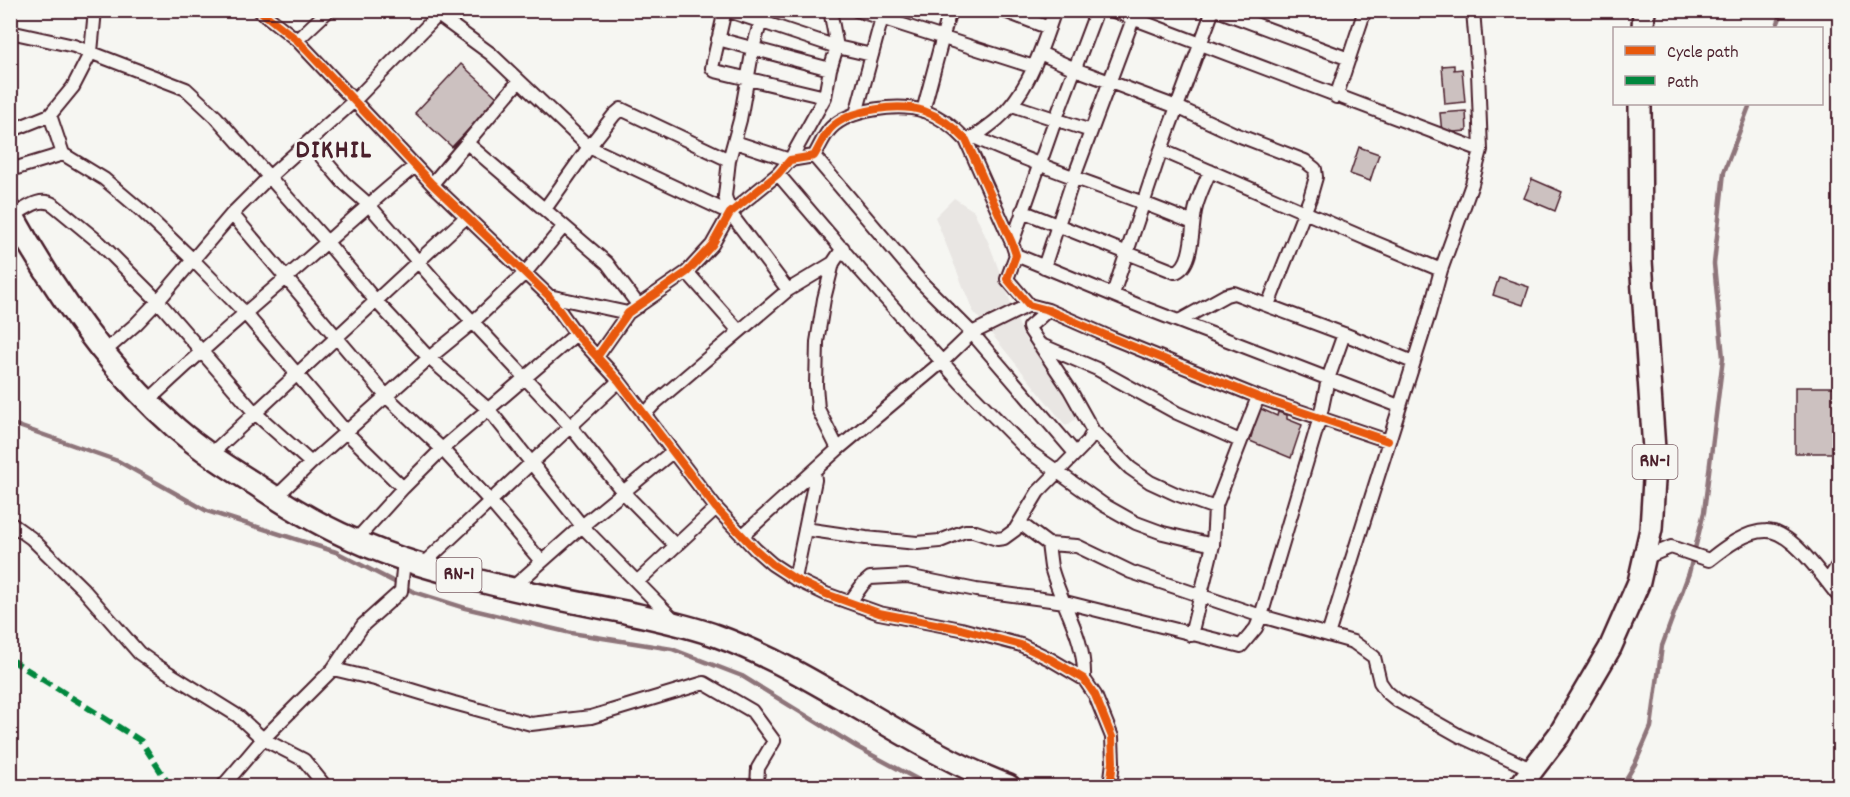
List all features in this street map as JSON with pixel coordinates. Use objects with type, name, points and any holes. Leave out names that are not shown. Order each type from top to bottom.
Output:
[{"type":"highway","points":[[1643,27],[1644,10]]},
{"type":"highway","name":"RN-1","points":[[1526,778],[1559,735],[1610,648],[1639,582],[1651,529],[1655,465],[1641,261],[1640,105]]},
{"type":"highway","name":"RN-1","points":[[12,214],[75,316],[148,401],[176,428],[210,455],[309,518],[355,541],[413,562],[511,589],[677,622],[733,642],[772,658],[829,689],[932,752],[1009,786]]},
{"type":"street","points":[[10,131],[50,115],[73,87],[92,52],[95,10]]},
{"type":"street","points":[[259,10],[297,40],[465,218],[549,296],[576,334],[619,381],[716,508],[772,564],[810,588],[879,613],[961,629],[1021,645],[1084,679],[1095,695],[1112,737],[1113,762],[1110,786]]},
{"type":"street","points":[[297,40],[329,10]]},
{"type":"street","points":[[825,97],[715,71],[712,68],[725,10],[762,16],[837,48],[872,55]]},
{"type":"street","points":[[597,357],[634,309],[687,272],[712,245],[730,213],[778,174],[790,160],[825,97],[830,69],[837,48],[830,10]]},
{"type":"street","points":[[856,10],[883,15],[942,38],[1034,67]]},
{"type":"street","points":[[923,111],[950,10]]},
{"type":"street","points":[[1002,10],[1049,28]]},
{"type":"street","points":[[970,138],[1001,117],[1022,92],[1040,54],[1055,10]]},
{"type":"street","points":[[1012,243],[1097,10]]},
{"type":"street","points":[[1111,10],[1481,150]]},
{"type":"street","points":[[1113,294],[1161,150],[1215,10],[1349,59]]},
{"type":"street","points":[[1336,97],[1365,10]]},
{"type":"street","points":[[1328,635],[1481,150],[1473,10]]},
{"type":"street","points":[[104,352],[158,301],[232,214],[354,101],[432,13],[491,54],[589,147],[730,213]]},
{"type":"street","points":[[856,114],[883,15]]},
{"type":"street","points":[[762,16],[753,48],[735,142],[729,160],[724,196],[730,213],[788,290]]},
{"type":"street","points":[[1044,267],[1074,177],[1132,19]]},
{"type":"street","points":[[10,32],[74,46],[186,88],[216,117],[375,300],[429,358],[489,410],[582,526],[677,622]]},
{"type":"street","points":[[718,39],[830,69]]},
{"type":"street","points":[[1040,54],[1178,107],[1310,164],[1316,177],[1310,198],[1268,305]]},
{"type":"street","points":[[432,184],[519,81]]},
{"type":"street","points":[[1012,105],[1091,131]]},
{"type":"street","points":[[545,209],[589,147],[621,109],[729,160]]},
{"type":"street","points":[[735,142],[790,160],[814,156],[830,129],[864,111],[886,109],[923,111],[953,126],[970,138],[1144,201],[1193,223]]},
{"type":"street","points":[[50,115],[63,154],[104,180],[143,212],[193,260],[244,312],[346,432],[402,488]]},
{"type":"street","points":[[970,138],[1016,255],[1007,279],[1029,305],[1048,310],[1258,397],[1388,441]]},
{"type":"street","points":[[309,142],[343,182],[368,204],[392,234],[527,377],[623,492],[676,546]]},
{"type":"street","points":[[466,143],[607,263],[634,309]]},
{"type":"street","points":[[1161,150],[1442,270]]},
{"type":"street","points":[[10,170],[63,154]]},
{"type":"street","points":[[814,156],[922,283],[972,333],[1075,453]]},
{"type":"street","points":[[148,401],[244,312],[415,166]]},
{"type":"street","points":[[1022,212],[1058,224],[1175,272],[1181,271],[1185,265],[1192,239],[1196,207],[1210,171]]},
{"type":"street","points":[[778,174],[860,270],[1010,435],[1027,450],[1104,505],[1136,523],[1171,535],[1213,545]]},
{"type":"street","points":[[12,214],[47,200],[100,243],[202,349],[254,412],[311,463]]},
{"type":"street","points":[[232,214],[387,397],[442,449],[541,561]]},
{"type":"street","points":[[210,455],[465,218]]},
{"type":"street","points":[[275,498],[429,358],[473,322],[525,273],[564,226]]},
{"type":"street","points":[[838,449],[818,409],[817,342],[833,263],[843,248]]},
{"type":"street","points":[[1016,255],[1399,406]]},
{"type":"street","points":[[644,415],[655,403],[788,290],[833,263]]},
{"type":"street","points":[[687,272],[739,331]]},
{"type":"street","points":[[1179,321],[1226,295],[1234,293],[1413,362]]},
{"type":"street","points":[[549,296],[634,309]]},
{"type":"street","points":[[742,536],[838,449],[943,361],[972,333],[1029,305]]},
{"type":"street","points":[[1048,310],[1029,327],[1070,390],[1093,431],[1130,468],[1150,482],[1215,508]]},
{"type":"street","points":[[355,541],[402,488],[442,449],[576,334]]},
{"type":"street","points":[[850,602],[870,578],[908,576],[975,590],[1065,602],[1241,646],[1256,627],[1261,616],[1320,417],[1328,379],[1344,334]]},
{"type":"street","points":[[1038,344],[1106,373],[1177,413],[1240,441]]},
{"type":"street","points":[[223,786],[263,739],[333,669],[363,625],[401,591],[413,562],[490,501],[619,381]]},
{"type":"street","points":[[1191,635],[1213,545],[1215,508],[1258,397]]},
{"type":"street","points":[[805,529],[917,543],[940,541],[965,531],[973,531],[997,539],[1010,536],[1038,492],[1088,441],[1093,431]]},
{"type":"street","points":[[511,589],[582,526],[672,452]]},
{"type":"street","points":[[795,579],[815,480],[814,471]]},
{"type":"street","points":[[637,582],[716,508]]},
{"type":"street","points":[[10,523],[31,538],[83,589],[139,653],[238,716],[263,739],[304,760],[324,786]]},
{"type":"street","points":[[1020,523],[1048,544],[1077,546],[1131,572],[1261,616],[1353,642],[1374,657],[1380,682],[1398,701],[1460,736],[1526,778]]},
{"type":"street","points":[[1645,558],[1671,547],[1709,560],[1723,549],[1752,534],[1767,531],[1782,535],[1794,545],[1839,598]]},
{"type":"street","points":[[1048,544],[1052,567],[1084,657],[1084,679]]},
{"type":"street","points":[[1827,582],[1839,562]]},
{"type":"street","points":[[333,669],[531,724],[591,717],[704,683],[752,711],[774,741],[758,768],[757,786]]},
{"type":"shaded area","points":[[954,198],[974,211],[990,246],[1023,336],[1081,415],[1066,426],[973,311],[935,217]]},
{"type":"building","points":[[461,64],[498,98],[452,147],[415,113]]},
{"type":"building","points":[[1454,65],[1454,70],[1462,69],[1465,102],[1445,104],[1442,66]]},
{"type":"building","points":[[1466,111],[1467,131],[1442,133],[1440,113]]},
{"type":"building","points":[[1359,147],[1379,154],[1370,181],[1350,174]]},
{"type":"building","points":[[1532,179],[1562,192],[1555,211],[1524,198]]},
{"type":"building","points":[[1499,277],[1529,287],[1523,305],[1493,295]]},
{"type":"building","points":[[1795,387],[1840,387],[1840,453],[1795,453]]},
{"type":"building","points":[[1259,408],[1277,416],[1278,412],[1287,415],[1287,419],[1302,425],[1291,458],[1250,441]]},
{"type":"waterway","points":[[1776,27],[1783,10]]},
{"type":"waterway","points":[[1622,786],[1635,764],[1651,727],[1662,646],[1689,573],[1704,512],[1723,358],[1714,264],[1724,172],[1750,105]]},
{"type":"waterway","points":[[10,423],[118,461],[207,511],[336,552],[414,592],[465,608],[571,633],[672,649],[742,676],[857,747],[930,786]]},
{"type":"marked path","points":[[10,659],[141,741],[170,786]]},
{"type":"cycle path","points":[[259,10],[297,40],[432,184],[549,296],[576,334],[619,381],[716,508],[755,549],[795,579],[826,594],[879,613],[961,629],[1021,645],[1084,679],[1095,695],[1112,737],[1113,762],[1110,786]]},
{"type":"cycle path","points":[[597,357],[628,313],[687,272],[712,245],[730,213],[778,174],[790,160],[814,156],[831,128],[839,121],[875,109],[914,109],[942,119],[966,140],[1016,255],[1007,279],[1029,305],[1048,310],[1258,397],[1388,441]]},
{"type":"district","name":"DIKHIL","points":[[334,151]]}]
